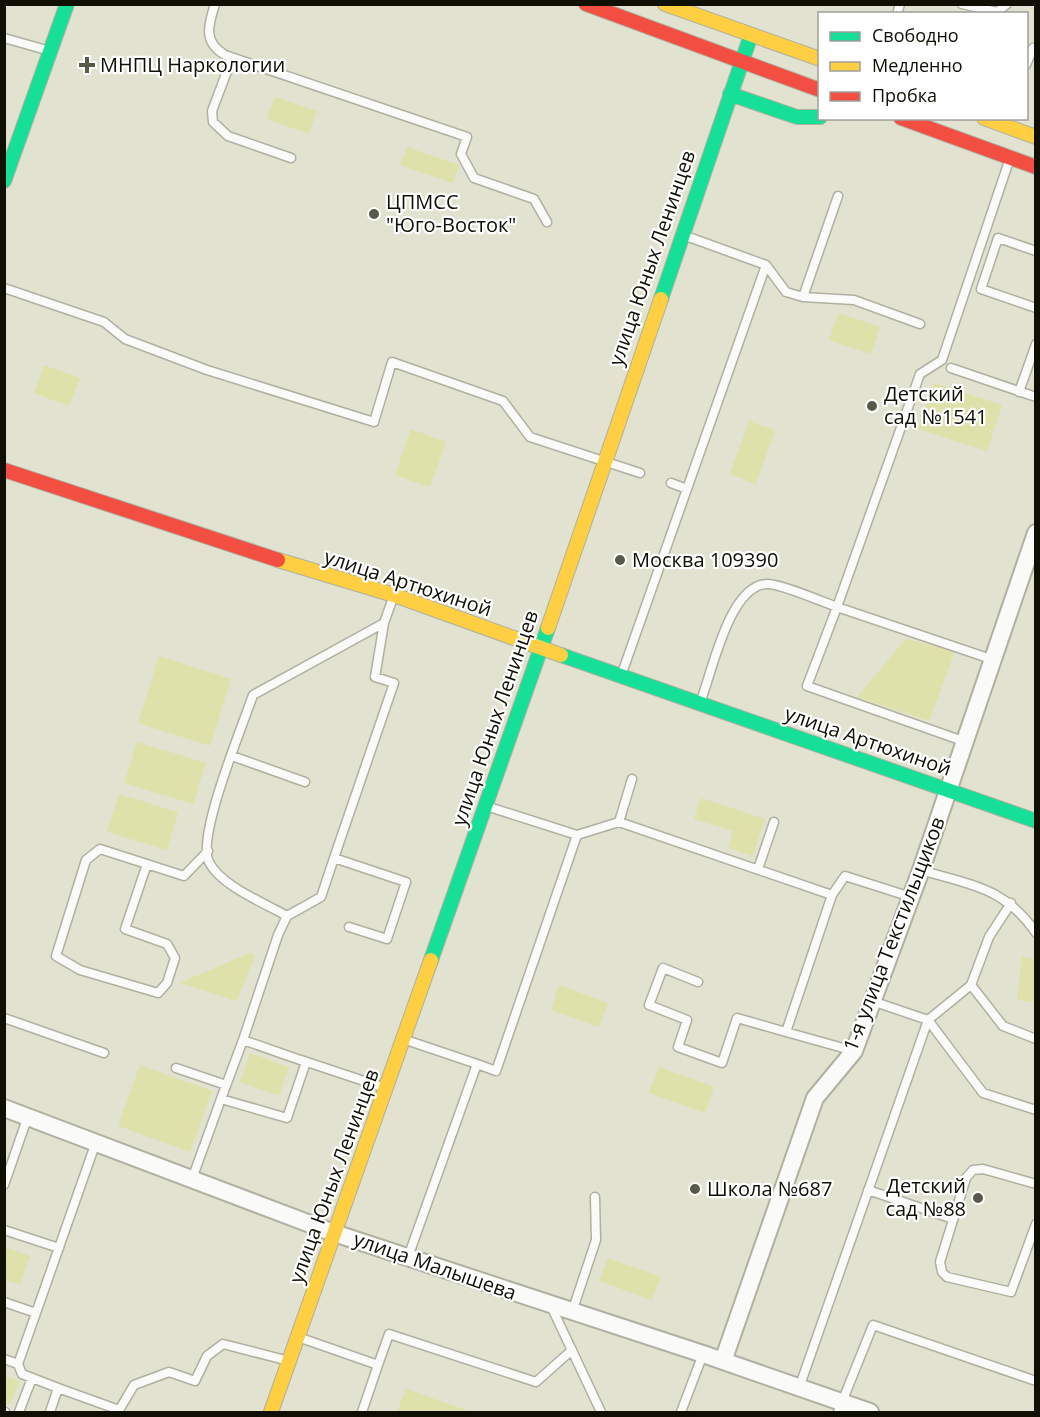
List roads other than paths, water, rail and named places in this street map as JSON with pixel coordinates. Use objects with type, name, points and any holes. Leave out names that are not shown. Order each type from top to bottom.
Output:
[{"type":"main road","points":[[4,181],[67,4]]},
{"type":"main road","points":[[586,4],[818,90]]},
{"type":"main road","points":[[665,4],[706,13],[751,35],[818,59]]},
{"type":"main road","name":"улица Юных Ленинцев","points":[[271,1413],[541,649],[681,234],[751,35]]},
{"type":"main road","points":[[730,94],[797,117],[818,117]]},
{"type":"main road","points":[[906,120],[1035,167]]},
{"type":"main road","points":[[1006,122],[1035,137]]},
{"type":"main road","name":"улица Артюхиной","points":[[4,470],[317,573],[394,595],[541,649],[947,788],[1035,821]]},
{"type":"street","name":"1-я улица Текстильщиков","points":[[723,1361],[816,1098],[854,1051],[921,870],[1035,533]]},
{"type":"street","name":"улица Малышева","points":[[4,1108],[334,1233],[703,1354],[799,1388],[840,1408],[870,1413]]},
{"type":"lane","points":[[215,4],[207,26],[208,38],[215,49],[232,58],[467,137],[461,154],[474,178],[534,199],[547,222]]},
{"type":"lane","points":[[962,4],[997,12],[1007,4]]},
{"type":"lane","points":[[4,38],[50,51]]},
{"type":"lane","points":[[1028,59],[1033,48]]},
{"type":"lane","points":[[232,58],[212,111],[213,122],[228,136],[291,158]]},
{"type":"lane","points":[[963,741],[807,686],[920,374],[942,360],[1010,158]]},
{"type":"lane","points":[[803,297],[838,196]]},
{"type":"lane","points":[[681,234],[766,265],[786,292],[803,297],[854,300],[920,324]]},
{"type":"lane","points":[[1035,251],[998,238],[981,289],[1035,308]]},
{"type":"lane","points":[[621,676],[766,265]]},
{"type":"lane","points":[[4,288],[104,322],[125,339],[197,366],[374,422],[392,362],[503,401],[530,437],[640,472]]},
{"type":"lane","points":[[1019,392],[1035,344]]},
{"type":"lane","points":[[951,369],[1035,398]]},
{"type":"lane","points":[[670,483],[687,489]]},
{"type":"lane","points":[[700,703],[735,605],[750,589],[767,583],[991,659]]},
{"type":"lane","points":[[192,1179],[243,1040],[278,935],[287,916],[321,897],[394,683],[375,677],[384,623],[394,595]]},
{"type":"lane","points":[[287,916],[221,879],[207,861],[208,829],[232,756],[253,695],[384,623]]},
{"type":"lane","points":[[232,756],[305,782]]},
{"type":"lane","points":[[619,822],[632,779]]},
{"type":"lane","points":[[486,805],[577,835],[619,822],[832,895]]},
{"type":"lane","points":[[758,869],[774,822]]},
{"type":"lane","points":[[403,1039],[496,1071],[577,835]]},
{"type":"lane","points":[[147,864],[125,929],[167,944],[175,958],[167,983],[158,993],[80,970],[56,956],[86,860],[100,849],[147,864],[184,876],[208,851]]},
{"type":"lane","points":[[334,858],[406,882],[387,939],[349,927]]},
{"type":"lane","points":[[921,870],[995,893],[1011,903],[1035,933]]},
{"type":"lane","points":[[786,1032],[832,895],[845,876],[911,897]]},
{"type":"lane","points":[[799,1388],[928,1020],[971,984],[989,937],[1011,903]]},
{"type":"lane","points":[[698,982],[663,968],[649,1005],[687,1020],[678,1047],[723,1063],[737,1017],[854,1051]]},
{"type":"lane","points":[[971,984],[1002,1026],[1035,1039]]},
{"type":"lane","points":[[872,1001],[928,1020],[983,1093],[1035,1110]]},
{"type":"lane","points":[[4,1018],[104,1053]]},
{"type":"lane","points":[[243,1040],[386,1088]]},
{"type":"lane","points":[[220,1098],[287,1118],[306,1062],[301,1060]]},
{"type":"lane","points":[[408,1257],[477,1064]]},
{"type":"lane","points":[[176,1068],[226,1084]]},
{"type":"lane","points":[[4,1185],[28,1116]]},
{"type":"lane","points":[[96,1142],[18,1364],[22,1374],[119,1411],[134,1385],[170,1372],[195,1381],[207,1356],[223,1344],[289,1361]]},
{"type":"lane","points":[[1035,1184],[983,1169],[973,1170],[966,1178],[953,1219],[940,1262],[942,1272],[947,1277],[1000,1292],[1011,1292],[1035,1224]]},
{"type":"lane","points":[[868,1190],[953,1219]]},
{"type":"lane","points":[[572,1312],[596,1240],[595,1197]]},
{"type":"lane","points":[[4,1230],[59,1248]]},
{"type":"lane","points":[[4,1302],[36,1313]]},
{"type":"lane","points":[[550,1305],[601,1413]]},
{"type":"lane","points":[[840,1408],[873,1325],[1035,1382]]},
{"type":"lane","points":[[362,1413],[389,1334],[536,1382],[572,1350]]},
{"type":"lane","points":[[297,1337],[378,1365]]},
{"type":"lane","points":[[681,1413],[703,1354]]},
{"type":"lane","points":[[4,1359],[18,1364]]},
{"type":"lane","points":[[19,1413],[32,1378]]},
{"type":"lane","points":[[50,1413],[58,1388]]},
{"type":"place","name":"МНПЦ Наркологии","points":[[87,65]]},
{"type":"place","name":"ЦПМСС \"Юго-Восток\"","points":[[374,214]]},
{"type":"place","name":"Детский сад №1541","points":[[872,406]]},
{"type":"place","name":"Москва 109390","points":[[620,560]]},
{"type":"place","name":"Школа №687","points":[[695,1189]]},
{"type":"place","name":"Детский сад №88","points":[[978,1198]]}]
